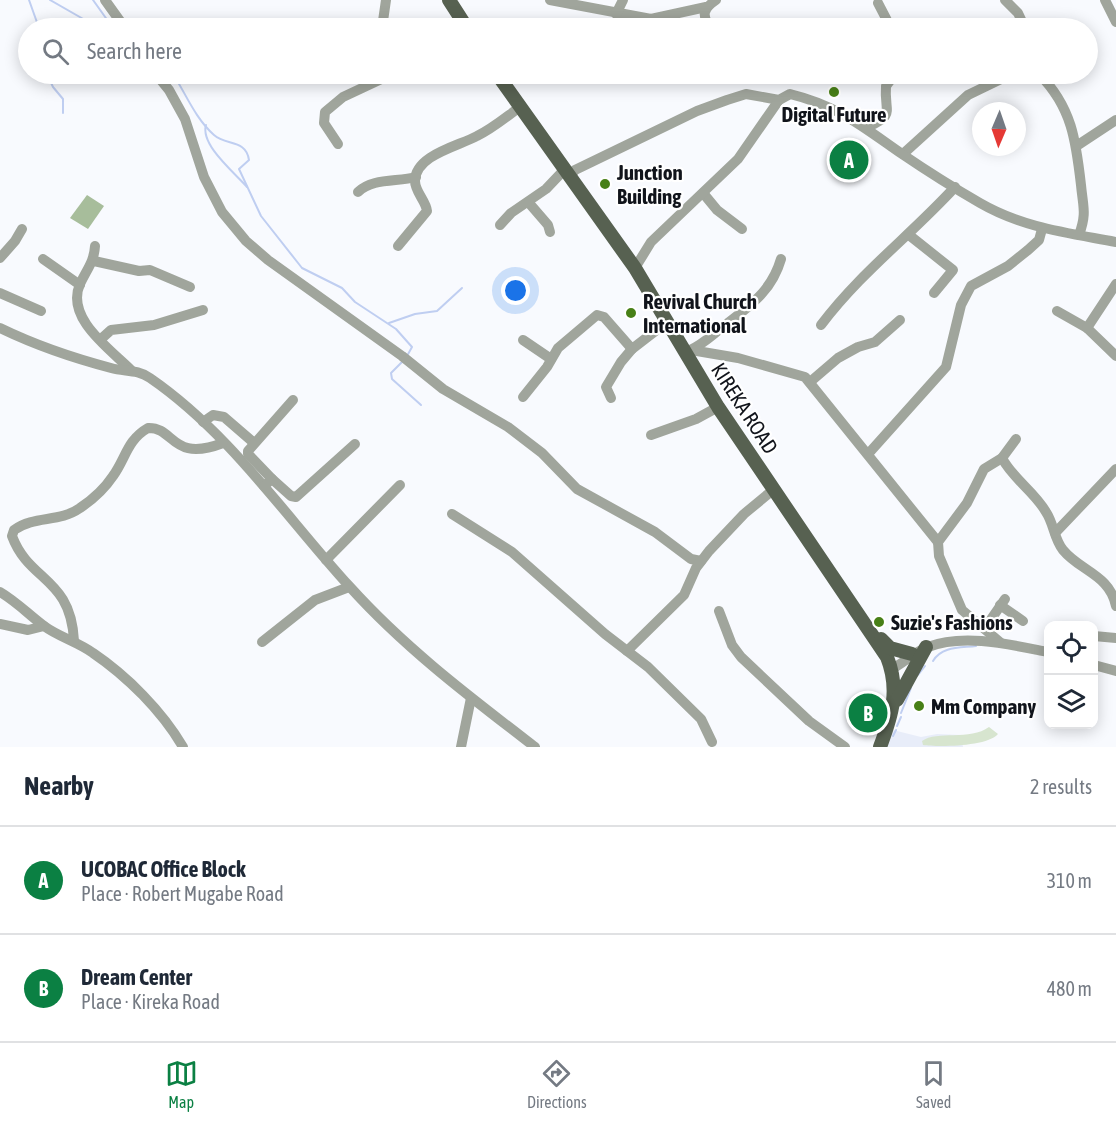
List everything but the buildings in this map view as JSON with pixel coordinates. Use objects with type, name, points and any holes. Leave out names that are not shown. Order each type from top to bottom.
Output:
[{"type":"main road","points":[[451,0],[458,18]]},
{"type":"main road","name":"KIREKA ROAD","points":[[508,84],[520,107],[635,268],[667,322],[687,350],[718,407],[773,490],[872,632],[892,669],[896,685],[892,714],[880,747]]},
{"type":"main road","points":[[872,632],[890,648],[912,654]]},
{"type":"main road","points":[[892,714],[926,647]]},
{"type":"street","points":[[105,0],[118,18]]},
{"type":"street","points":[[383,18],[386,0]]},
{"type":"street","points":[[550,0],[644,18]]},
{"type":"street","points":[[616,14],[623,0]]},
{"type":"street","points":[[656,18],[706,8],[716,0]]},
{"type":"street","points":[[1005,0],[1020,18]]},
{"type":"street","points":[[1105,0],[1116,22]]},
{"type":"street","points":[[878,3],[886,18]]},
{"type":"street","points":[[704,18],[706,8]]},
{"type":"street","points":[[164,84],[185,119],[204,177],[233,228],[268,260],[405,358],[451,394],[508,427],[542,453],[577,489],[655,532],[691,559],[701,561]]},
{"type":"street","points":[[338,144],[324,123],[325,112],[349,94],[370,84]]},
{"type":"street","points":[[868,127],[886,118],[888,114],[888,84]]},
{"type":"street","points":[[903,154],[968,95],[992,84]]},
{"type":"street","points":[[1049,84],[1067,114],[1078,145],[1086,217],[1080,235]]},
{"type":"street","points":[[500,225],[511,213],[568,173],[697,111],[746,94],[778,100]]},
{"type":"street","points":[[635,268],[651,242],[738,159],[778,100],[790,94],[813,99],[868,127],[903,154],[982,204],[1042,229],[1116,242]]},
{"type":"street","points":[[398,246],[427,211],[415,183],[416,177],[432,156],[478,136],[520,107]]},
{"type":"street","points":[[1078,145],[1116,120]]},
{"type":"street","points":[[358,192],[363,186],[377,182],[398,182],[416,177]]},
{"type":"street","points":[[820,325],[864,273],[909,235],[955,187]]},
{"type":"street","points":[[703,193],[717,210],[742,230]]},
{"type":"street","points":[[528,203],[549,225],[550,232]]},
{"type":"street","points":[[0,258],[15,242],[22,229]]},
{"type":"street","points":[[868,453],[946,368],[961,306],[971,286],[1008,266],[1028,250],[1039,240],[1042,229]]},
{"type":"street","points":[[909,235],[953,270],[934,293]]},
{"type":"street","points":[[95,246],[94,261],[80,285],[77,301],[79,313],[131,370]]},
{"type":"street","points":[[43,259],[80,285]]},
{"type":"street","points":[[687,350],[759,298],[774,278],[781,259]]},
{"type":"street","points":[[94,261],[138,271],[150,270],[190,287]]},
{"type":"street","points":[[1087,328],[1116,284]]},
{"type":"street","points":[[0,293],[41,311]]},
{"type":"street","points":[[101,339],[111,330],[154,325],[203,310]]},
{"type":"street","points":[[1057,311],[1087,328],[1116,356]]},
{"type":"street","points":[[523,397],[558,348],[600,314],[632,349]]},
{"type":"street","points":[[810,382],[838,358],[858,347],[875,342],[900,320]]},
{"type":"street","points":[[611,398],[606,387],[621,362],[632,349],[667,322]]},
{"type":"street","points":[[0,328],[32,343],[114,369],[131,370],[149,378],[203,422],[223,443],[268,482],[291,496],[296,497],[356,444]]},
{"type":"street","points":[[524,340],[551,359]]},
{"type":"street","points":[[687,350],[797,373],[810,382],[938,542],[939,556],[955,597],[971,620],[985,628],[1001,643]]},
{"type":"street","points":[[293,400],[254,443],[249,454],[268,482],[326,560],[406,646],[535,747]]},
{"type":"street","points":[[651,435],[696,419],[718,407]]},
{"type":"street","points":[[203,422],[213,414],[220,416],[254,443]]},
{"type":"street","points":[[74,641],[72,616],[68,605],[56,588],[19,549],[12,536],[14,530],[35,519],[65,516],[80,508],[105,486],[118,468],[128,445],[148,428],[156,429],[173,442],[190,450],[204,450],[223,443]]},
{"type":"street","points":[[938,542],[967,503],[984,469],[1002,458],[1016,439]]},
{"type":"street","points":[[1002,458],[1010,472],[1047,512],[1055,533],[1069,556],[1096,574],[1111,590],[1116,606]]},
{"type":"street","points":[[1055,533],[1116,469]]},
{"type":"street","points":[[326,560],[400,485]]},
{"type":"street","points":[[627,651],[666,615],[688,587],[701,561],[744,514],[773,490]]},
{"type":"street","points":[[452,514],[512,552],[673,689],[701,719],[712,742]]},
{"type":"street","points":[[262,642],[315,600],[349,587]]},
{"type":"street","points":[[0,592],[28,611],[44,626],[74,641],[109,664],[140,692],[183,747]]},
{"type":"street","points":[[985,628],[1003,602],[1023,621]]},
{"type":"street","points":[[719,611],[732,645],[741,657],[809,721],[844,747]]},
{"type":"street","points":[[0,624],[27,630],[44,626]]},
{"type":"street","points":[[1098,636],[1116,638]]},
{"type":"street","points":[[892,669],[926,647],[957,642],[1001,643],[1044,651]]},
{"type":"street","points":[[1098,666],[1116,671]]},
{"type":"street","points":[[461,747],[471,698]]},
{"type":"shaded area","points":[[893,730],[921,737],[937,734],[961,735],[963,747],[886,747]]},
{"type":"green space","points":[[87,195],[104,206],[88,229],[70,218]]},
{"type":"green space","points":[[989,727],[998,734],[973,744],[930,746],[923,745],[922,741],[936,736],[973,734]]},
{"type":"waterway","points":[[29,0],[35,18]]},
{"type":"waterway","points":[[50,0],[82,18]]},
{"type":"waterway","points":[[93,0],[106,18]]},
{"type":"waterway","points":[[52,84],[63,99],[63,113]]},
{"type":"waterway","points":[[179,84],[207,128],[214,135],[240,146],[247,153],[249,160],[239,169],[261,216],[302,268],[342,288],[355,302],[396,329],[412,347],[407,356]]},
{"type":"waterway","points":[[206,125],[208,141],[213,150],[247,187]]},
{"type":"waterway","points":[[389,323],[415,314],[437,311],[462,288]]},
{"type":"waterway","points":[[403,361],[391,373],[392,379],[421,405]]},
{"type":"waterway","points":[[933,661],[946,650],[976,646]]},
{"type":"waterway","points":[[918,675],[925,666]]},
{"type":"waterway","points":[[901,713],[911,688]]},
{"type":"waterway","points":[[897,726],[901,717]]},
{"type":"waterway","points":[[893,736],[896,730]]},
{"type":"place","name":"Digital Future","points":[[834,92]]},
{"type":"place","name":"UCOBAC Office Block","points":[[849,160]]},
{"type":"place","name":"Junction Building","points":[[605,184]]},
{"type":"place","name":"Revival Church International","points":[[631,313]]},
{"type":"place","name":"Suzie's Fashions","points":[[879,622]]},
{"type":"place","name":"Mm Company","points":[[919,706]]},
{"type":"place","name":"Dream Center","points":[[868,713]]}]
